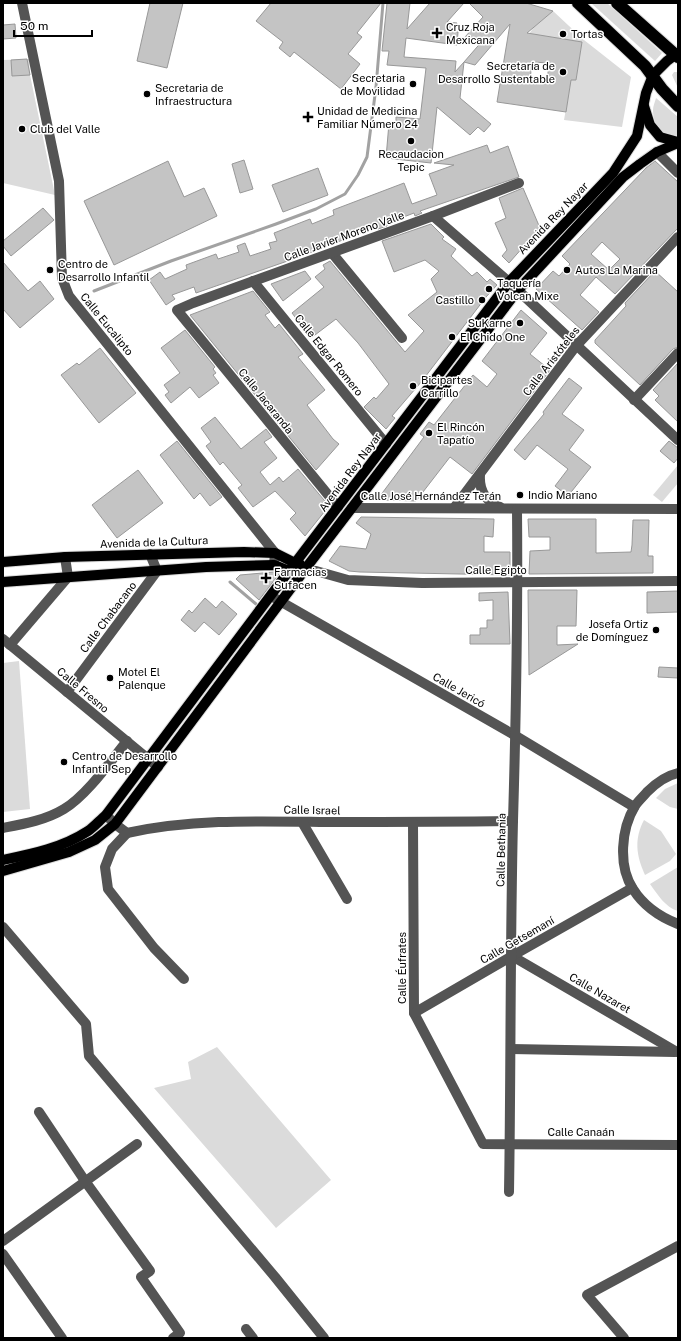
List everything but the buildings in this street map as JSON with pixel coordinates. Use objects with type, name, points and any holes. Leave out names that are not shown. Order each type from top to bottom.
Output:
[{"type":"highway","points":[[578,3],[646,66],[662,89],[678,106]]},
{"type":"highway","points":[[617,3],[676,56]]},
{"type":"main road","name":"Avenida Rey Nayar","points":[[3,871],[69,852],[94,840],[115,824],[280,602],[338,507],[509,282],[613,173],[637,136],[643,104],[653,75],[667,61],[676,56]]},
{"type":"main road","points":[[643,104],[650,125],[660,137],[678,143]]},
{"type":"main road","name":"Avenida Rey Nayar","points":[[3,860],[33,854],[68,842],[89,830],[106,815],[271,596],[300,567],[352,508],[518,290],[623,177],[657,152],[678,143]]},
{"type":"main road","name":"Avenida de la Cultura","points":[[3,562],[65,557],[244,552],[275,553],[300,567]]},
{"type":"main road","points":[[244,552],[244,566]]},
{"type":"main road","points":[[3,582],[206,567],[274,565],[300,567]]},
{"type":"street","name":"Calle Eucalipto","points":[[22,3],[59,181],[62,278],[69,296],[275,553]]},
{"type":"street","points":[[657,152],[678,173]]},
{"type":"street","name":"Calle Javier Moreno Valle","points":[[177,310],[519,184]]},
{"type":"street","points":[[433,216],[518,290],[678,440]]},
{"type":"street","name":"Calle Aristóteles","points":[[454,508],[576,346],[678,237]]},
{"type":"street","points":[[332,253],[402,338]]},
{"type":"street","name":"Calle Edgar Romero","points":[[253,281],[386,444]]},
{"type":"street","name":"Calle Jacaranda","points":[[177,310],[338,507]]},
{"type":"street","points":[[634,400],[678,353]]},
{"type":"street","points":[[480,474],[479,482],[485,497],[490,502],[502,508]]},
{"type":"street","name":"Calle José Hernández Terán","points":[[352,508],[678,509]]},
{"type":"street","name":"Calle Bethania","points":[[509,1192],[513,822],[516,736],[518,582],[517,509]]},
{"type":"street","points":[[274,565],[275,553]]},
{"type":"street","points":[[150,554],[157,571]]},
{"type":"street","points":[[6,642],[68,577],[65,557]]},
{"type":"street","name":"Calle Egipto","points":[[300,567],[348,580],[422,583],[678,581]]},
{"type":"street","name":"Calle Chabacano","points":[[67,692],[157,571]]},
{"type":"street","name":"Calle Jericó","points":[[271,596],[516,736],[634,807]]},
{"type":"street","name":"Calle Fresno","points":[[6,642],[158,767]]},
{"type":"street","points":[[3,828],[33,822],[50,816],[73,803],[127,741]]},
{"type":"street","points":[[678,773],[670,775],[657,782],[638,801],[625,827],[622,853],[625,869],[632,888],[650,909],[667,920],[678,924]]},
{"type":"street","points":[[106,815],[126,833],[112,849],[105,867],[108,889],[154,948],[184,979]]},
{"type":"street","name":"Calle Israel","points":[[126,833],[155,827],[233,821],[413,823],[513,822]]},
{"type":"street","points":[[302,822],[348,899]]},
{"type":"street","name":"Calle Éufrates","points":[[413,823],[414,1013],[483,1144]]},
{"type":"street","name":"Calle Getsemaní","points":[[414,1013],[632,888]]},
{"type":"street","points":[[3,927],[86,1024],[89,1056],[276,1277],[324,1338]]},
{"type":"street","name":"Calle Nazaret","points":[[512,956],[677,1052]]},
{"type":"street","points":[[511,1049],[677,1052]]},
{"type":"street","points":[[39,1112],[85,1181],[150,1271],[141,1277],[180,1333],[173,1338]]},
{"type":"street","points":[[3,1241],[137,1144]]},
{"type":"street","name":"Calle Canaán","points":[[483,1144],[678,1145]]},
{"type":"street","points":[[624,1338],[587,1295],[678,1246]]},
{"type":"street","points":[[3,1254],[62,1338]]},
{"type":"street","points":[[246,1329],[253,1338]]},
{"type":"shaded area","points":[[591,3],[607,3],[662,53],[655,61]]},
{"type":"shaded area","points":[[553,11],[584,40],[631,77],[622,127],[564,120],[571,80],[576,80],[582,42],[529,34],[534,27]]},
{"type":"shaded area","name":"Club del Valle","points":[[29,59],[30,75],[55,195],[3,183],[3,60]]},
{"type":"shaded area","points":[[674,72],[678,72],[678,88],[672,75]]},
{"type":"shaded area","points":[[656,98],[678,117],[678,135],[673,136],[663,133],[657,126],[653,116]]},
{"type":"shaded area","points":[[678,465],[678,483],[662,502],[653,495]]},
{"type":"shaded area","points":[[19,661],[30,809],[3,812],[3,663]]},
{"type":"shaded area","points":[[678,783],[678,809],[670,807],[656,798],[665,789]]},
{"type":"shaded area","points":[[644,820],[661,831],[676,854],[670,861],[645,875],[637,847],[639,834]]},
{"type":"shaded area","points":[[678,867],[678,911],[669,907],[650,884]]},
{"type":"shaded area","points":[[217,1047],[331,1180],[276,1228],[154,1088],[191,1079],[188,1062]]},
{"type":"waterway","points":[[94,291],[171,261],[316,209],[345,194],[358,175],[367,157],[376,87],[383,3]]},
{"type":"waterway","points":[[230,582],[256,604]]},
{"type":"place","name":"Cruz Roja Mexicana","points":[[437,33]]},
{"type":"place","name":"Tortas","points":[[563,34]]},
{"type":"place","name":"Secretaría de Desarrollo Sustentable","points":[[563,72]]},
{"type":"place","name":"Secretaria de Movilidad","points":[[413,84]]},
{"type":"place","name":"Secretaria de Infraestructura","points":[[147,94]]},
{"type":"place","name":"Unidad de Medicina Familiar Número 24","points":[[308,117]]},
{"type":"place","name":"Club del Valle","points":[[22,129]]},
{"type":"place","name":"Recaudacion Tepic","points":[[411,141]]},
{"type":"place","name":"Centro de Desarrollo Infantil","points":[[50,270]]},
{"type":"place","name":"Autos La Marina","points":[[567,270]]},
{"type":"place","name":"Taquería Volcan Mixe","points":[[489,289]]},
{"type":"place","name":"Castillo","points":[[482,300]]},
{"type":"place","name":"SuKarne","points":[[520,323]]},
{"type":"place","name":"El Chido One","points":[[452,337]]},
{"type":"place","name":"Bicipartes Carrillo","points":[[413,386]]},
{"type":"place","name":"El Rincón Tapatío","points":[[429,433]]},
{"type":"place","name":"Indio Mariano","points":[[520,495]]},
{"type":"place","name":"Farmacias Sufacen","points":[[266,578]]},
{"type":"place","name":"Josefa Ortiz de Domínguez","points":[[656,630]]},
{"type":"place","name":"Motel El Palenque","points":[[110,678]]},
{"type":"place","name":"Centro de Desarrollo Infantil Sep","points":[[64,762]]}]
